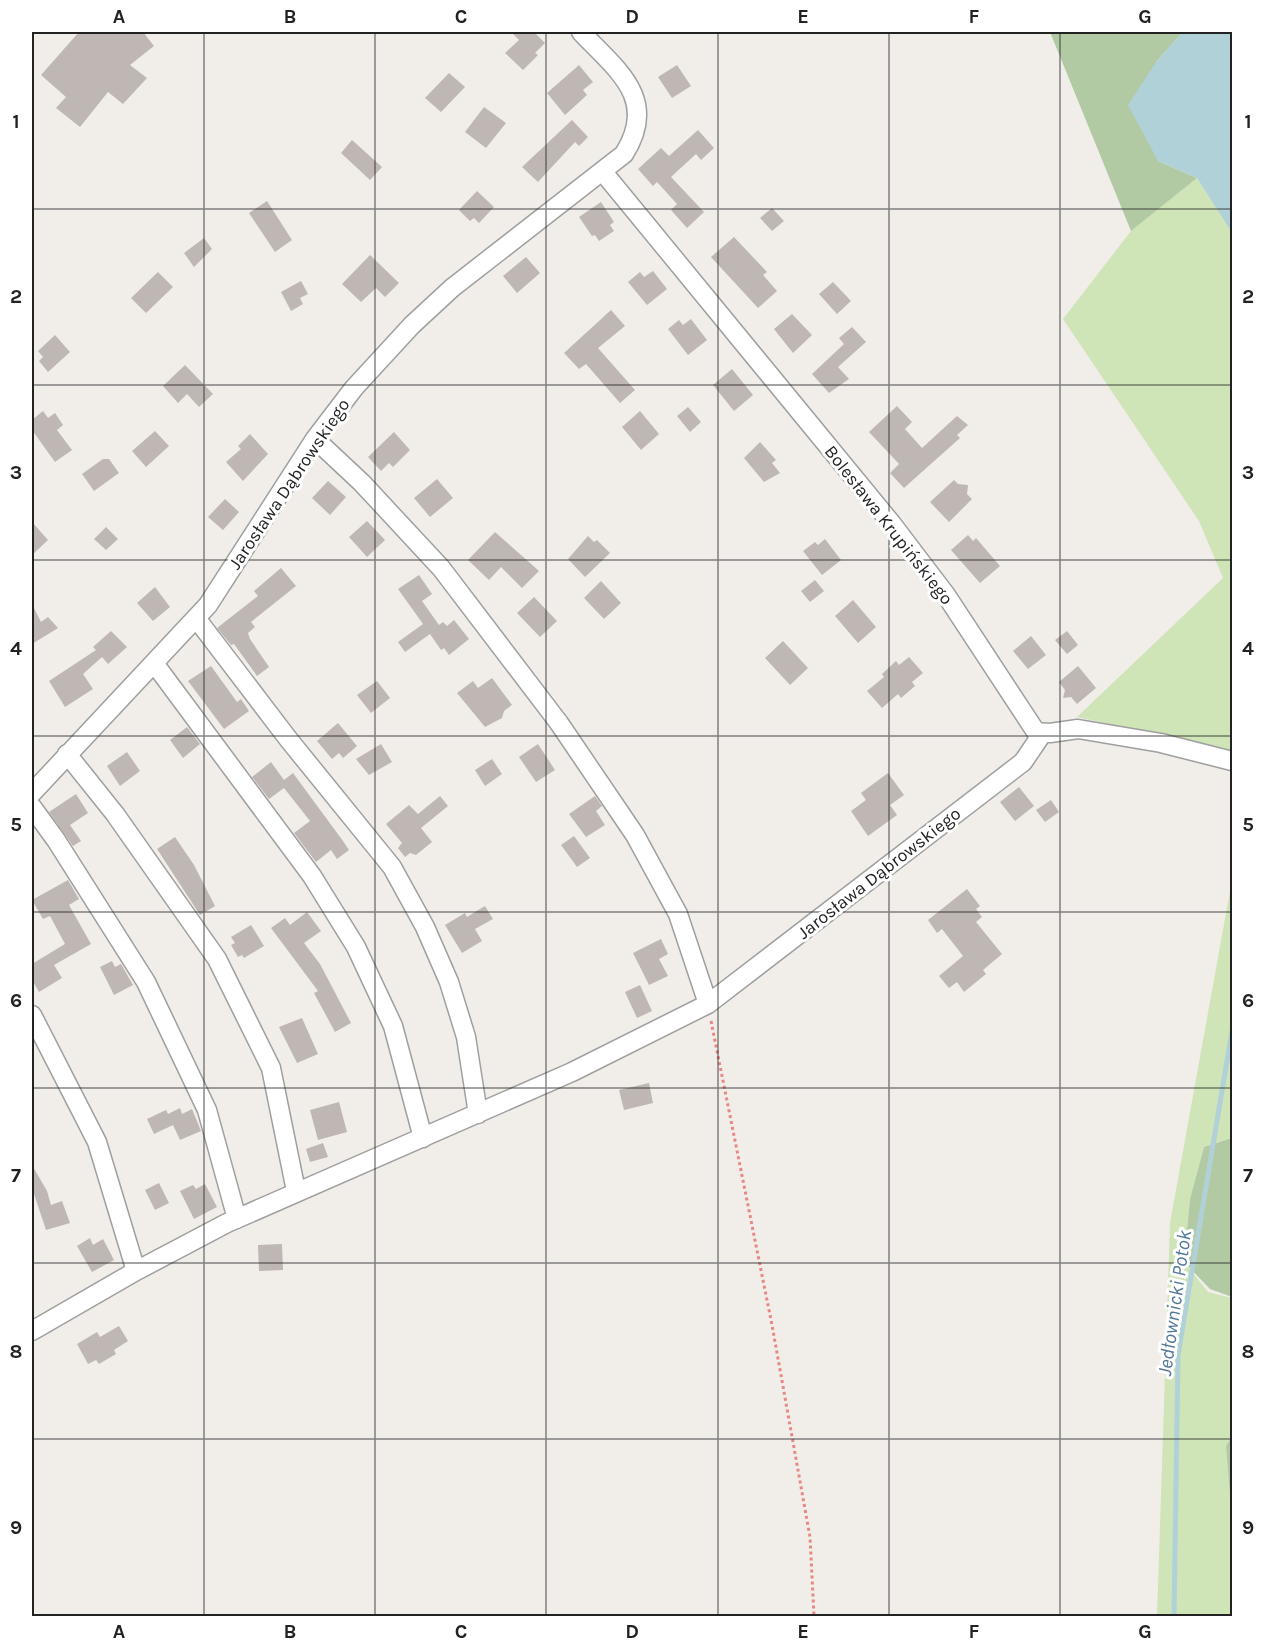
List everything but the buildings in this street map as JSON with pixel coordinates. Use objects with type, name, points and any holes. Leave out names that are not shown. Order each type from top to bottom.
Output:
[{"type":"street","name":"Jarosława Dąbrowskiego","points":[[32,793],[208,605],[315,439],[354,388],[436,302],[624,154],[635,137],[637,116],[631,85],[581,32]]},
{"type":"street","name":"Bolesława Krupińskiego","points":[[603,172],[892,524],[946,596],[1036,732],[1042,734]]},
{"type":"street","points":[[315,439],[362,483],[441,568],[565,733],[635,835],[678,914],[708,1004]]},
{"type":"street","points":[[196,618],[289,740],[392,867],[425,927],[449,982],[466,1037],[478,1114]]},
{"type":"street","points":[[154,663],[312,876],[356,947],[393,1026],[423,1138]]},
{"type":"street","points":[[1042,734],[1078,729],[1161,743],[1233,761]]},
{"type":"street","name":"Jarosława Dąbrowskiego","points":[[32,1331],[136,1271],[237,1219],[296,1191],[478,1114],[708,1004],[1023,762],[1042,734]]},
{"type":"street","points":[[67,754],[115,814],[217,959],[271,1068],[296,1191]]},
{"type":"street","points":[[32,807],[56,840],[146,982],[207,1110],[237,1219]]},
{"type":"street","points":[[32,1015],[97,1142],[136,1271]]},
{"type":"path","points":[[708,1004],[772,1325],[810,1537],[814,1617]]},
{"type":"green space","points":[[1050,32],[1183,32],[1156,62],[1158,161],[1197,178],[1131,231]]},
{"type":"green space","points":[[1197,178],[1232,233],[1232,751],[1077,717],[1223,578],[1199,521],[1063,319],[1131,231]]},
{"type":"green space","points":[[1232,880],[1232,1138],[1204,1147],[1190,1199],[1184,1262],[1208,1292],[1232,1298],[1232,1436],[1226,1446],[1232,1521],[1232,1616],[1157,1616],[1170,1223]]},
{"type":"green space","points":[[1232,1138],[1232,1297],[1210,1289],[1184,1262],[1190,1199],[1204,1147]]},
{"type":"green space","points":[[1232,1436],[1232,1521],[1226,1446]]},
{"type":"water","points":[[1183,32],[1232,32],[1232,233],[1197,178],[1158,161],[1128,105],[1156,62]]},
{"type":"waterway","name":"Jedłownicki Potok","points":[[1174,1616],[1178,1355],[1232,1031]]}]
